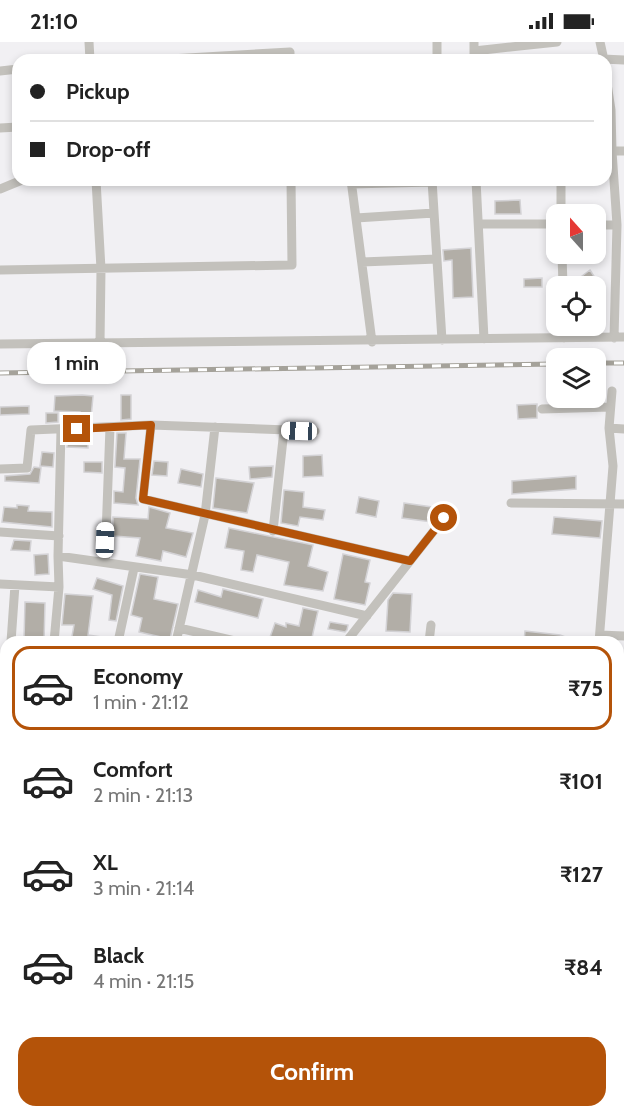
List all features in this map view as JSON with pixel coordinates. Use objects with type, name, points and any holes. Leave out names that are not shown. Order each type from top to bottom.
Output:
[{"type":"street","points":[[474,51],[557,42]]},
{"type":"street","points":[[244,54],[290,51]]},
{"type":"street","points":[[0,344],[619,338],[617,225],[612,179]]},
{"type":"street","points":[[96,186],[100,342]]},
{"type":"street","points":[[0,270],[292,265],[291,186]]},
{"type":"street","points":[[352,186],[372,342]]},
{"type":"street","points":[[432,186],[441,340]]},
{"type":"street","points":[[476,186],[484,339]]},
{"type":"street","points":[[561,186],[561,204]]},
{"type":"street","points":[[356,218],[434,213]]},
{"type":"street","points":[[478,224],[546,224]]},
{"type":"street","points":[[606,225],[617,225]]},
{"type":"street","points":[[362,262],[437,259]]},
{"type":"street","points":[[600,636],[613,466],[609,428],[612,391]]},
{"type":"street","points":[[542,409],[610,407]]},
{"type":"street","points":[[151,425],[143,499],[410,561]]},
{"type":"street","points":[[0,469],[27,468],[31,430],[151,425],[315,431]]},
{"type":"street","points":[[105,562],[110,427]]},
{"type":"street","points":[[177,636],[205,515],[215,427]]},
{"type":"street","points":[[609,428],[624,429]]},
{"type":"street","points":[[55,636],[59,587],[61,430]]},
{"type":"street","points":[[273,531],[284,430]]},
{"type":"street","points":[[613,466],[624,467]]},
{"type":"street","points":[[511,503],[610,502],[624,504]]},
{"type":"street","points":[[351,636],[444,518]]},
{"type":"street","points":[[0,532],[59,536]]},
{"type":"street","points":[[58,556],[193,575],[368,616]]},
{"type":"street","points":[[119,636],[134,568]]},
{"type":"street","points":[[0,584],[59,587]]},
{"type":"street","points":[[11,636],[15,585]]},
{"type":"street","points":[[430,636],[431,625]]},
{"type":"street","points":[[179,628],[213,636]]},
{"type":"building","points":[[520,200],[521,214],[495,214],[495,201]]},
{"type":"building","points":[[471,248],[473,297],[453,298],[452,260],[444,261],[443,250]]},
{"type":"building","points":[[590,270],[594,276],[582,276]]},
{"type":"building","points":[[542,278],[542,287],[524,287],[524,279]]},
{"type":"building","points":[[121,395],[131,395],[131,419],[121,420]]},
{"type":"building","points":[[55,396],[93,396],[91,418],[80,417],[80,412],[54,411]]},
{"type":"building","points":[[537,404],[537,418],[518,419],[517,405]]},
{"type":"building","points":[[29,406],[29,414],[0,415],[0,407]]},
{"type":"building","points":[[46,413],[58,413],[58,422],[46,423]]},
{"type":"building","points":[[117,433],[126,433],[124,459],[140,459],[136,498],[138,505],[114,503],[114,491],[123,492],[125,468],[115,467]]},
{"type":"building","points":[[68,437],[88,438],[88,448],[67,447]]},
{"type":"building","points":[[42,452],[54,453],[53,467],[40,466]]},
{"type":"building","points":[[322,455],[323,476],[303,477],[303,456]]},
{"type":"building","points":[[154,461],[168,462],[167,476],[152,475]]},
{"type":"building","points":[[84,462],[102,462],[102,473],[84,472]]},
{"type":"building","points":[[273,466],[272,477],[250,479],[249,467]]},
{"type":"building","points":[[34,467],[41,468],[39,483],[5,481],[5,476],[30,474]]},
{"type":"building","points":[[181,469],[203,474],[201,487],[178,483]]},
{"type":"building","points":[[576,476],[576,489],[512,494],[512,481]]},
{"type":"building","points":[[216,478],[254,483],[247,513],[213,508]]},
{"type":"building","points":[[284,490],[304,492],[303,507],[325,510],[323,520],[300,517],[298,526],[281,523]]},
{"type":"building","points":[[359,497],[379,501],[376,517],[356,513]]},
{"type":"building","points":[[404,503],[439,508],[438,514],[432,522],[402,518]]},
{"type":"building","points":[[17,505],[29,506],[28,511],[52,512],[52,527],[2,522],[4,507],[17,508]]},
{"type":"building","points":[[149,507],[170,513],[166,528],[193,533],[186,557],[163,551],[161,561],[136,556],[140,538],[113,536],[113,517],[148,519]]},
{"type":"building","points":[[554,517],[602,521],[600,538],[552,534]]},
{"type":"building","points":[[229,528],[313,545],[308,566],[328,572],[323,591],[284,585],[289,562],[257,555],[253,572],[241,570],[244,551],[225,548]]},
{"type":"building","points":[[14,540],[31,541],[30,551],[11,550]]},
{"type":"building","points":[[48,554],[49,574],[35,575],[34,555]]},
{"type":"building","points":[[343,554],[370,560],[365,582],[370,583],[365,605],[334,599]]},
{"type":"building","points":[[140,574],[158,577],[154,599],[178,604],[171,636],[139,632],[142,618],[131,615]]},
{"type":"building","points":[[97,578],[123,586],[116,621],[109,620],[112,595],[93,589]]},
{"type":"building","points":[[223,589],[263,599],[258,618],[195,602],[198,590],[221,597]]},
{"type":"building","points":[[393,593],[412,594],[410,632],[386,631],[388,600]]},
{"type":"building","points":[[65,594],[93,596],[88,635],[95,636],[72,636],[74,625],[62,625]]},
{"type":"building","points":[[25,602],[45,603],[44,636],[24,636]]},
{"type":"building","points":[[303,608],[318,611],[312,636],[270,636],[275,623],[286,627],[286,623],[299,626]]},
{"type":"building","points":[[330,622],[348,625],[347,630],[345,632],[328,629]]},
{"type":"building","points":[[525,631],[563,636],[525,636]]},
{"type":"railway","points":[[606,363],[624,363]]},
{"type":"railway","points":[[0,373],[546,364]]},
{"type":"route","points":[[77,429],[151,425],[143,499],[205,515],[410,561],[444,518]]}]
